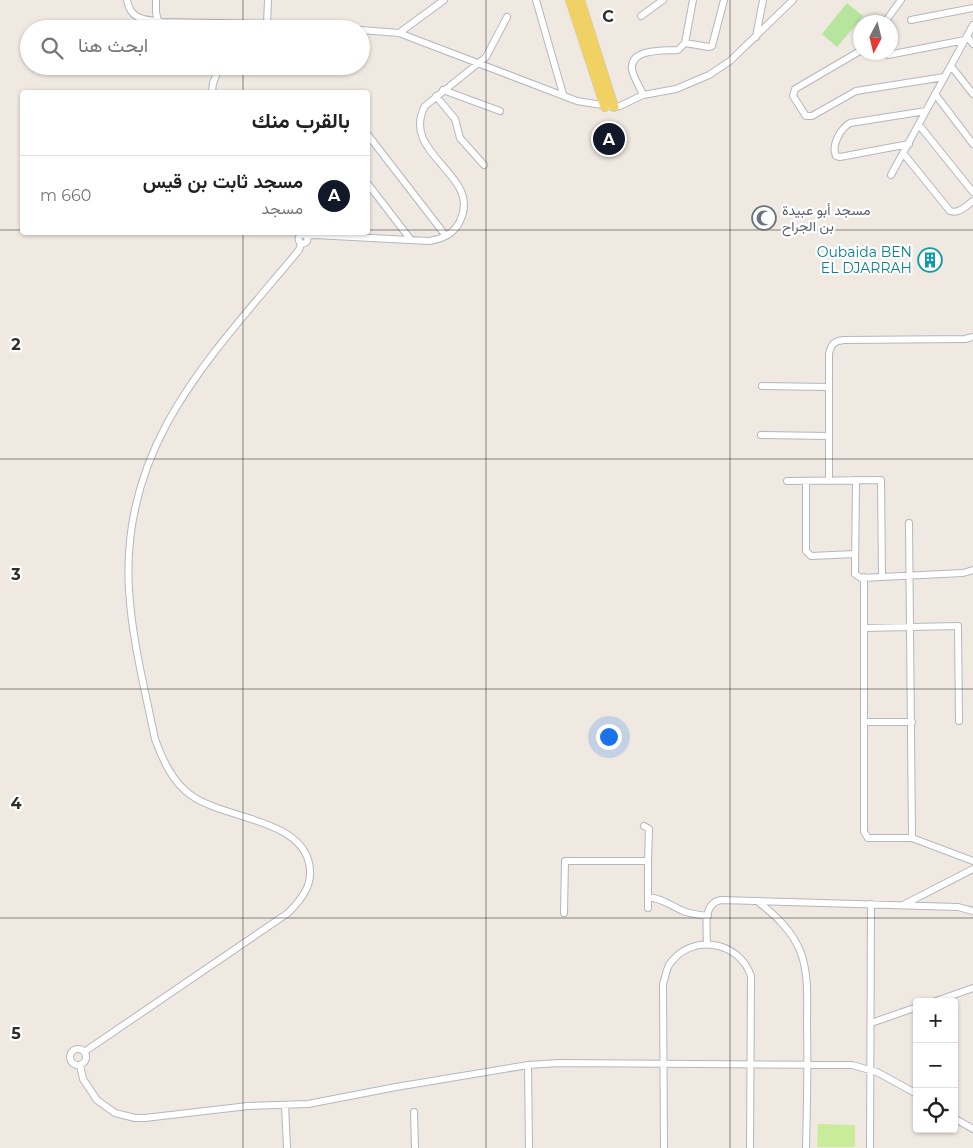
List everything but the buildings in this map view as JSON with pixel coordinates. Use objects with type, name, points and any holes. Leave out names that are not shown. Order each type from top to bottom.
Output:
[{"type":"main road","points":[[570,0],[609,107]]},
{"type":"main road","points":[[580,0],[609,107]]},
{"type":"street","points":[[127,0],[130,11],[138,18],[151,20]]},
{"type":"street","points":[[156,0],[158,20]]},
{"type":"street","points":[[266,20],[268,0]]},
{"type":"street","points":[[399,33],[444,0]]},
{"type":"street","points":[[536,0],[563,94]]},
{"type":"street","points":[[642,16],[664,0]]},
{"type":"street","points":[[643,95],[632,70],[635,59],[642,53],[678,50],[685,42],[692,0]]},
{"type":"street","points":[[685,42],[710,48],[712,46],[724,0]]},
{"type":"street","points":[[756,37],[763,0]]},
{"type":"street","points":[[370,31],[399,33],[563,94],[577,101],[609,107],[620,106],[643,95],[676,89],[709,75],[730,61],[793,0]]},
{"type":"street","points":[[890,15],[901,0]]},
{"type":"street","points":[[911,20],[973,8]]},
{"type":"street","points":[[314,235],[351,235],[430,241],[453,232],[463,216],[464,198],[457,183],[426,146],[419,126],[420,115],[425,106],[436,96],[479,63],[490,49],[507,17]]},
{"type":"street","points":[[758,20],[770,23]]},
{"type":"street","points":[[891,175],[973,25]]},
{"type":"street","points":[[966,38],[973,44]]},
{"type":"street","points":[[898,53],[966,38]]},
{"type":"street","points":[[853,55],[795,89],[793,96],[806,116],[812,116],[856,91],[944,77]]},
{"type":"street","points":[[950,66],[973,94]]},
{"type":"street","points":[[212,90],[216,75]]},
{"type":"street","points":[[444,90],[500,110]]},
{"type":"street","points":[[935,94],[973,144]]},
{"type":"street","points":[[436,96],[455,119],[460,138],[484,165]]},
{"type":"street","points":[[909,144],[840,157],[836,156],[834,151],[835,143],[846,125],[850,123],[926,111]]},
{"type":"street","points":[[919,125],[973,192]]},
{"type":"street","points":[[370,138],[446,236]]},
{"type":"street","points":[[903,153],[950,211],[960,211],[973,201]]},
{"type":"street","points":[[370,187],[411,240]]},
{"type":"street","points":[[84,1052],[288,913],[300,901],[307,889],[310,878],[308,859],[296,839],[273,827],[214,808],[202,802],[178,783],[169,770],[161,756],[155,739],[134,634],[129,588],[131,540],[138,499],[150,458],[164,427],[202,366],[299,250],[301,244],[298,238],[302,235]]},
{"type":"street","points":[[829,481],[829,354],[833,343],[837,340],[965,339],[973,337]]},
{"type":"street","points":[[762,386],[829,387]]},
{"type":"street","points":[[761,435],[829,436]]},
{"type":"street","points":[[856,480],[855,574],[864,577],[910,576],[963,573],[973,570]]},
{"type":"street","points":[[787,481],[881,480],[882,576]]},
{"type":"street","points":[[806,481],[806,551],[808,554],[811,556],[855,554]]},
{"type":"street","points":[[909,523],[912,838]]},
{"type":"street","points":[[864,577],[865,835],[871,838],[912,838],[973,861]]},
{"type":"street","points":[[864,628],[958,626],[959,722]]},
{"type":"street","points":[[864,722],[912,722]]},
{"type":"street","points":[[644,826],[649,829],[648,908]]},
{"type":"street","points":[[564,913],[565,862],[648,861]]},
{"type":"street","points":[[902,905],[973,869]]},
{"type":"street","points":[[648,897],[671,903],[686,912],[708,916]]},
{"type":"street","points":[[707,944],[708,916],[711,905],[717,901],[958,907],[973,912]]},
{"type":"street","points":[[757,901],[776,915],[787,928],[801,952],[807,981],[808,1065],[806,1148]]},
{"type":"street","points":[[870,904],[870,1148]]},
{"type":"street","points":[[664,1148],[662,1064],[663,990],[666,972],[677,956],[685,950],[707,944],[731,951],[742,958],[751,976],[750,1148]]},
{"type":"street","points":[[944,998],[973,988]]},
{"type":"street","points":[[871,1023],[913,1008]]},
{"type":"street","points":[[80,1065],[73,1063],[70,1056],[75,1050],[84,1052]]},
{"type":"street","points":[[80,1065],[85,1060],[86,1055],[84,1052]]},
{"type":"street","points":[[80,1065],[83,1079],[97,1100],[115,1113],[135,1118],[248,1106],[308,1104],[528,1065],[558,1063],[852,1065],[870,1069],[913,1092]]},
{"type":"street","points":[[528,1065],[529,1148]]},
{"type":"street","points":[[286,1106],[287,1148]]},
{"type":"street","points":[[414,1112],[414,1148]]},
{"type":"street","points":[[958,1120],[973,1129]]},
{"type":"green space","points":[[847,3],[862,15],[853,15],[853,28],[837,47],[822,34]]},
{"type":"green space","points":[[818,1124],[855,1125],[855,1147],[817,1147]]},
{"type":"place","name":"مسجد ثابت بن قيس","points":[[609,139]]},
{"type":"place","name":"مسجد أبو عبيدة بن الجراح","points":[[764,218]]},
{"type":"place","name":"Oubaida BEN EL DJARRAH","points":[[930,260]]}]
